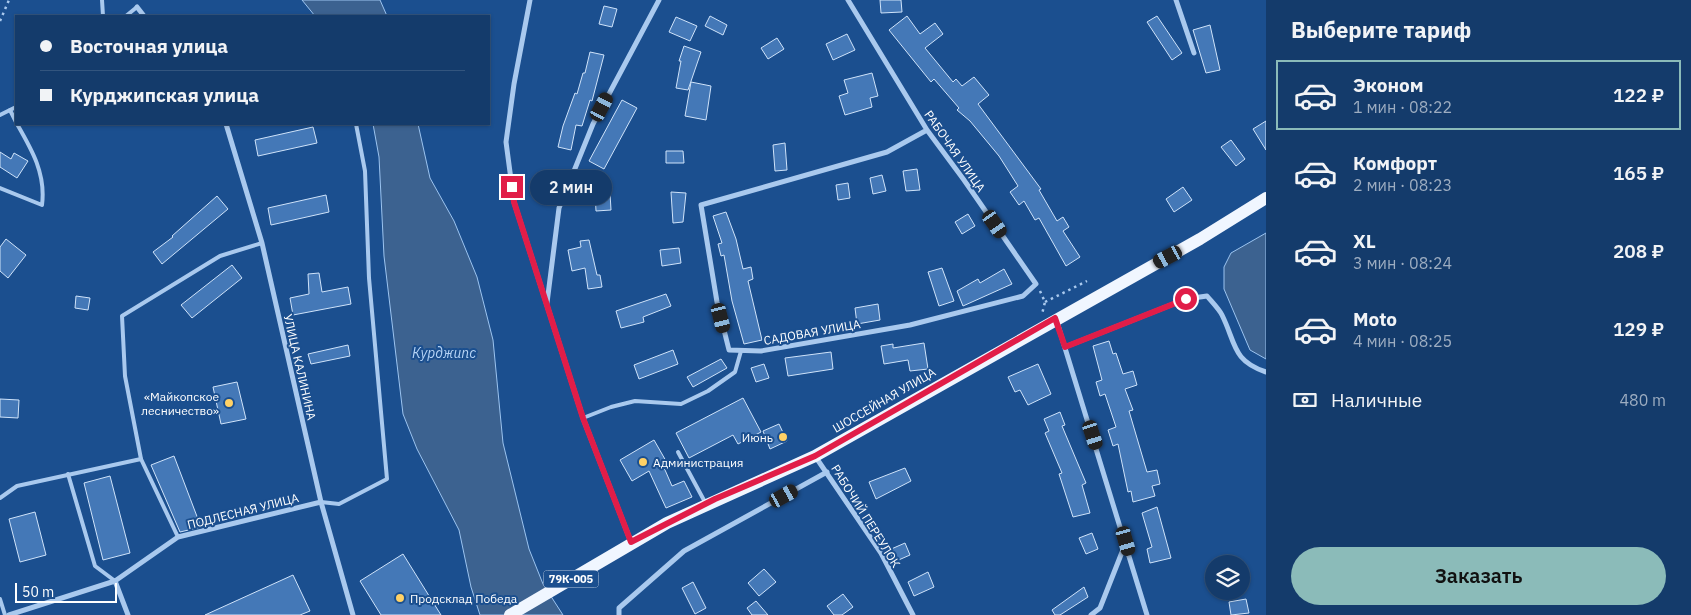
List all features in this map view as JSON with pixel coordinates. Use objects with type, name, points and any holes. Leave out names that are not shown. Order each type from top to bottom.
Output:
[{"type":"main road","name":"ШОССЕЙНАЯ УЛИЦА","points":[[510,615],[631,542],[706,504],[815,456],[1055,318],[1200,239],[1266,198]]},
{"type":"street","points":[[530,0],[514,84],[506,142],[514,202],[583,418],[631,542]]},
{"type":"street","points":[[546,305],[559,208],[593,124],[658,0]]},
{"type":"street","name":"РАБОЧАЯ УЛИЦА","points":[[848,0],[926,130],[964,180],[1036,284]]},
{"type":"street","points":[[1176,0],[1194,53]]},
{"type":"street","points":[[137,7],[143,15]]},
{"type":"street","name":"УЛИЦА КАЛИНИНА","points":[[226,125],[262,243],[321,502],[353,615]]},
{"type":"street","points":[[741,351],[729,350],[717,302],[701,205],[886,152],[926,130]]},
{"type":"street","name":"САДОВАЯ УЛИЦА","points":[[741,351],[761,351],[910,325],[1023,296],[1036,284]]},
{"type":"street","points":[[1065,347],[1186,299],[1208,296],[1222,315],[1231,341],[1248,366],[1266,372]]},
{"type":"street","points":[[1055,318],[1126,541],[1147,615]]},
{"type":"street","name":"РАБОЧИЙ ПЕРЕУЛОК","points":[[815,456],[881,553],[913,615]]},
{"type":"street","points":[[619,615],[619,608],[684,551],[827,472]]},
{"type":"street","name":"ПОДЛЕСНАЯ УЛИЦА","points":[[9,615],[115,581],[178,537],[321,502]]},
{"type":"street","points":[[1091,615],[1100,608],[1126,541]]},
{"type":"street","points":[[115,581],[128,615]]},
{"type":"lane","points":[[102,0],[103,15]]},
{"type":"lane","points":[[127,15],[137,7]]},
{"type":"lane","points":[[1,114],[15,108]]},
{"type":"lane","points":[[10,110],[15,119]]},
{"type":"lane","points":[[0,188],[42,205],[44,188],[35,156],[18,125]]},
{"type":"lane","points":[[321,502],[339,504],[387,479],[370,278],[365,171],[356,125]]},
{"type":"lane","points":[[178,537],[141,459],[125,376],[122,316],[220,256],[262,243]]},
{"type":"lane","points":[[583,418],[611,406],[635,401],[681,404],[736,372],[741,351]]},
{"type":"lane","points":[[678,452],[706,504]]},
{"type":"lane","points":[[0,498],[17,486],[141,459]]},
{"type":"lane","points":[[68,474],[95,566],[115,581]]},
{"type":"lane","points":[[0,599],[5,615]]},
{"type":"path","points":[[0,21],[9,0]]},
{"type":"path","points":[[1045,302],[1087,281]]},
{"type":"path","points":[[1036,284],[1045,302],[1042,314],[1036,321],[1041,327]]},
{"type":"water","points":[[302,0],[380,0],[387,15],[314,15]]},
{"type":"water","name":"Курджипс","points":[[373,125],[418,125],[430,178],[454,221],[477,277],[493,340],[503,443],[529,549],[543,584],[563,615],[480,615],[471,587],[459,530],[417,449],[403,414],[384,256],[379,157]]},
{"type":"water","points":[[1266,233],[1266,359],[1250,350],[1224,289],[1224,267],[1231,253]]},
{"type":"building","points":[[880,0],[901,0],[902,12],[881,13]]},
{"type":"building","points":[[604,6],[617,9],[612,27],[599,24]]},
{"type":"building","points":[[710,16],[727,25],[723,35],[705,26]]},
{"type":"building","points":[[907,16],[920,34],[935,23],[943,34],[925,48],[953,82],[956,79],[962,86],[974,77],[989,95],[978,104],[1041,189],[1039,190],[1057,221],[1063,217],[1069,227],[1063,231],[1080,257],[1066,266],[1039,218],[1035,220],[1024,201],[1019,205],[1010,192],[1018,186],[999,156],[970,121],[957,110],[959,108],[934,79],[931,82],[889,30]]},
{"type":"building","points":[[1157,16],[1182,53],[1172,60],[1147,22]]},
{"type":"building","points":[[676,17],[697,26],[690,41],[669,32]]},
{"type":"building","points":[[1210,25],[1220,70],[1206,73],[1193,30]]},
{"type":"building","points":[[847,34],[855,50],[833,60],[826,44]]},
{"type":"building","points":[[777,38],[784,49],[768,59],[761,48]]},
{"type":"building","points":[[684,46],[701,52],[688,90],[676,88],[681,61],[679,61]]},
{"type":"building","points":[[590,52],[604,55],[592,101],[590,100],[582,126],[576,125],[571,150],[558,147],[563,126],[575,93],[577,94],[583,73],[585,73]]},
{"type":"building","points":[[872,73],[878,96],[870,98],[872,107],[845,115],[839,96],[848,93],[844,80]]},
{"type":"building","points":[[691,82],[711,86],[706,120],[685,116]]},
{"type":"building","points":[[622,100],[637,108],[604,169],[589,161]]},
{"type":"building","points":[[1266,121],[1266,150],[1253,129]]},
{"type":"building","points":[[313,127],[317,143],[258,156],[255,140]]},
{"type":"building","points":[[1231,140],[1245,159],[1236,166],[1221,147]]},
{"type":"building","points":[[785,143],[787,170],[775,171],[773,145]]},
{"type":"building","points":[[666,151],[683,151],[684,163],[666,163]]},
{"type":"building","points":[[0,152],[11,159],[14,153],[28,161],[17,178],[0,167]]},
{"type":"building","points":[[917,169],[920,190],[906,191],[903,171]]},
{"type":"building","points":[[882,175],[886,191],[873,194],[870,178]]},
{"type":"building","points":[[848,183],[850,198],[838,200],[836,185]]},
{"type":"building","points":[[1183,187],[1192,200],[1174,212],[1166,199]]},
{"type":"building","points":[[671,192],[686,193],[683,222],[673,223]]},
{"type":"building","points":[[595,193],[610,193],[611,210],[596,211]]},
{"type":"building","points":[[326,195],[329,212],[271,225],[268,208]]},
{"type":"building","points":[[217,196],[228,209],[162,264],[153,252],[173,237]]},
{"type":"building","points":[[726,212],[736,239],[743,269],[751,267],[753,279],[748,281],[762,340],[744,344],[732,301],[724,255],[721,256],[718,244],[722,243],[713,216]]},
{"type":"building","points":[[968,214],[975,226],[962,234],[955,222]]},
{"type":"building","points":[[6,239],[26,255],[8,278],[0,271],[0,247]]},
{"type":"building","points":[[589,240],[597,275],[600,275],[602,287],[588,289],[585,268],[572,271],[568,250],[581,247],[580,241]]},
{"type":"building","points":[[679,248],[681,263],[662,266],[660,250]]},
{"type":"building","points":[[232,265],[242,278],[192,318],[181,305]]},
{"type":"building","points":[[942,268],[954,301],[939,306],[928,272]]},
{"type":"building","points":[[1004,269],[1012,284],[963,306],[957,291],[978,279],[980,283]]},
{"type":"building","points":[[319,273],[322,292],[348,287],[351,304],[293,315],[290,298],[309,294],[308,274]]},
{"type":"building","points":[[666,294],[671,306],[643,317],[644,322],[621,328],[616,311]]},
{"type":"building","points":[[76,296],[90,298],[88,310],[75,308]]},
{"type":"building","points":[[878,304],[880,320],[857,324],[855,308]]},
{"type":"building","points":[[1109,341],[1113,354],[1116,353],[1123,374],[1133,371],[1137,385],[1125,389],[1133,410],[1129,411],[1147,472],[1157,470],[1160,484],[1152,486],[1155,496],[1133,502],[1131,491],[1128,492],[1118,444],[1113,446],[1108,430],[1116,427],[1105,394],[1100,396],[1096,382],[1102,380],[1093,346]]},
{"type":"building","points":[[924,343],[928,369],[910,371],[908,360],[884,364],[881,346],[893,344],[893,348]]},
{"type":"building","points":[[348,345],[350,356],[311,364],[308,354]]},
{"type":"building","points":[[673,350],[678,364],[639,379],[634,365]]},
{"type":"building","points":[[831,352],[833,369],[788,376],[785,358]]},
{"type":"building","points":[[721,359],[727,368],[693,387],[687,377]]},
{"type":"building","points":[[764,364],[769,378],[756,382],[751,368]]},
{"type":"building","points":[[1038,364],[1051,394],[1028,405],[1020,390],[1015,392],[1008,377]]},
{"type":"building","name":"«Майкопское лесничество»","points":[[237,382],[246,419],[221,424],[213,387]]},
{"type":"building","points":[[743,398],[761,432],[738,444],[733,435],[689,458],[676,433]]},
{"type":"building","points":[[0,399],[19,400],[18,418],[0,417]]},
{"type":"building","points":[[1060,412],[1065,425],[1062,426],[1086,483],[1082,485],[1090,513],[1073,517],[1059,474],[1062,473],[1045,433],[1049,431],[1044,419]]},
{"type":"building","points":[[779,424],[787,441],[770,449],[763,431]]},
{"type":"building","points":[[654,440],[666,461],[662,463],[672,486],[684,481],[692,497],[666,508],[649,471],[632,481],[620,460]]},
{"type":"building","points":[[174,456],[201,527],[180,532],[151,465]]},
{"type":"building","points":[[905,468],[911,481],[876,499],[869,482]]},
{"type":"building","points":[[110,476],[130,553],[103,560],[84,483]]},
{"type":"building","points":[[1157,507],[1171,558],[1150,563],[1147,549],[1152,547],[1142,513]]},
{"type":"building","points":[[35,512],[46,555],[20,562],[9,519]]},
{"type":"building","points":[[1092,533],[1098,549],[1086,554],[1079,538]]},
{"type":"building","points":[[905,543],[910,555],[894,562],[889,550]]},
{"type":"building","name":"Продсклад Победа","points":[[403,554],[441,615],[381,615],[360,581]]},
{"type":"building","points":[[764,569],[776,582],[759,596],[748,583]]},
{"type":"building","points":[[928,572],[934,587],[914,596],[908,582]]},
{"type":"building","points":[[293,575],[310,611],[300,615],[205,615]]},
{"type":"building","points":[[693,582],[706,608],[695,614],[682,588]]},
{"type":"building","points":[[1084,587],[1088,597],[1060,615],[1055,615],[1052,610]]},
{"type":"building","points":[[843,594],[853,607],[842,615],[834,615],[827,606]]},
{"type":"building","points":[[1246,600],[1249,613],[1231,615],[1229,602]]},
{"type":"building","points":[[756,601],[768,615],[752,615],[747,608]]},
{"type":"place","name":"«Майкопское лесничество»","points":[[229,403]]},
{"type":"place","name":"Июнь","points":[[783,437]]},
{"type":"place","name":"Администрация","points":[[643,462]]},
{"type":"place","name":"Продсклад Победа","points":[[400,598]]},
{"type":"route","points":[[512,187],[514,202],[583,418],[631,542],[715,499],[815,456],[1055,318],[1065,347],[1186,299]]}]
